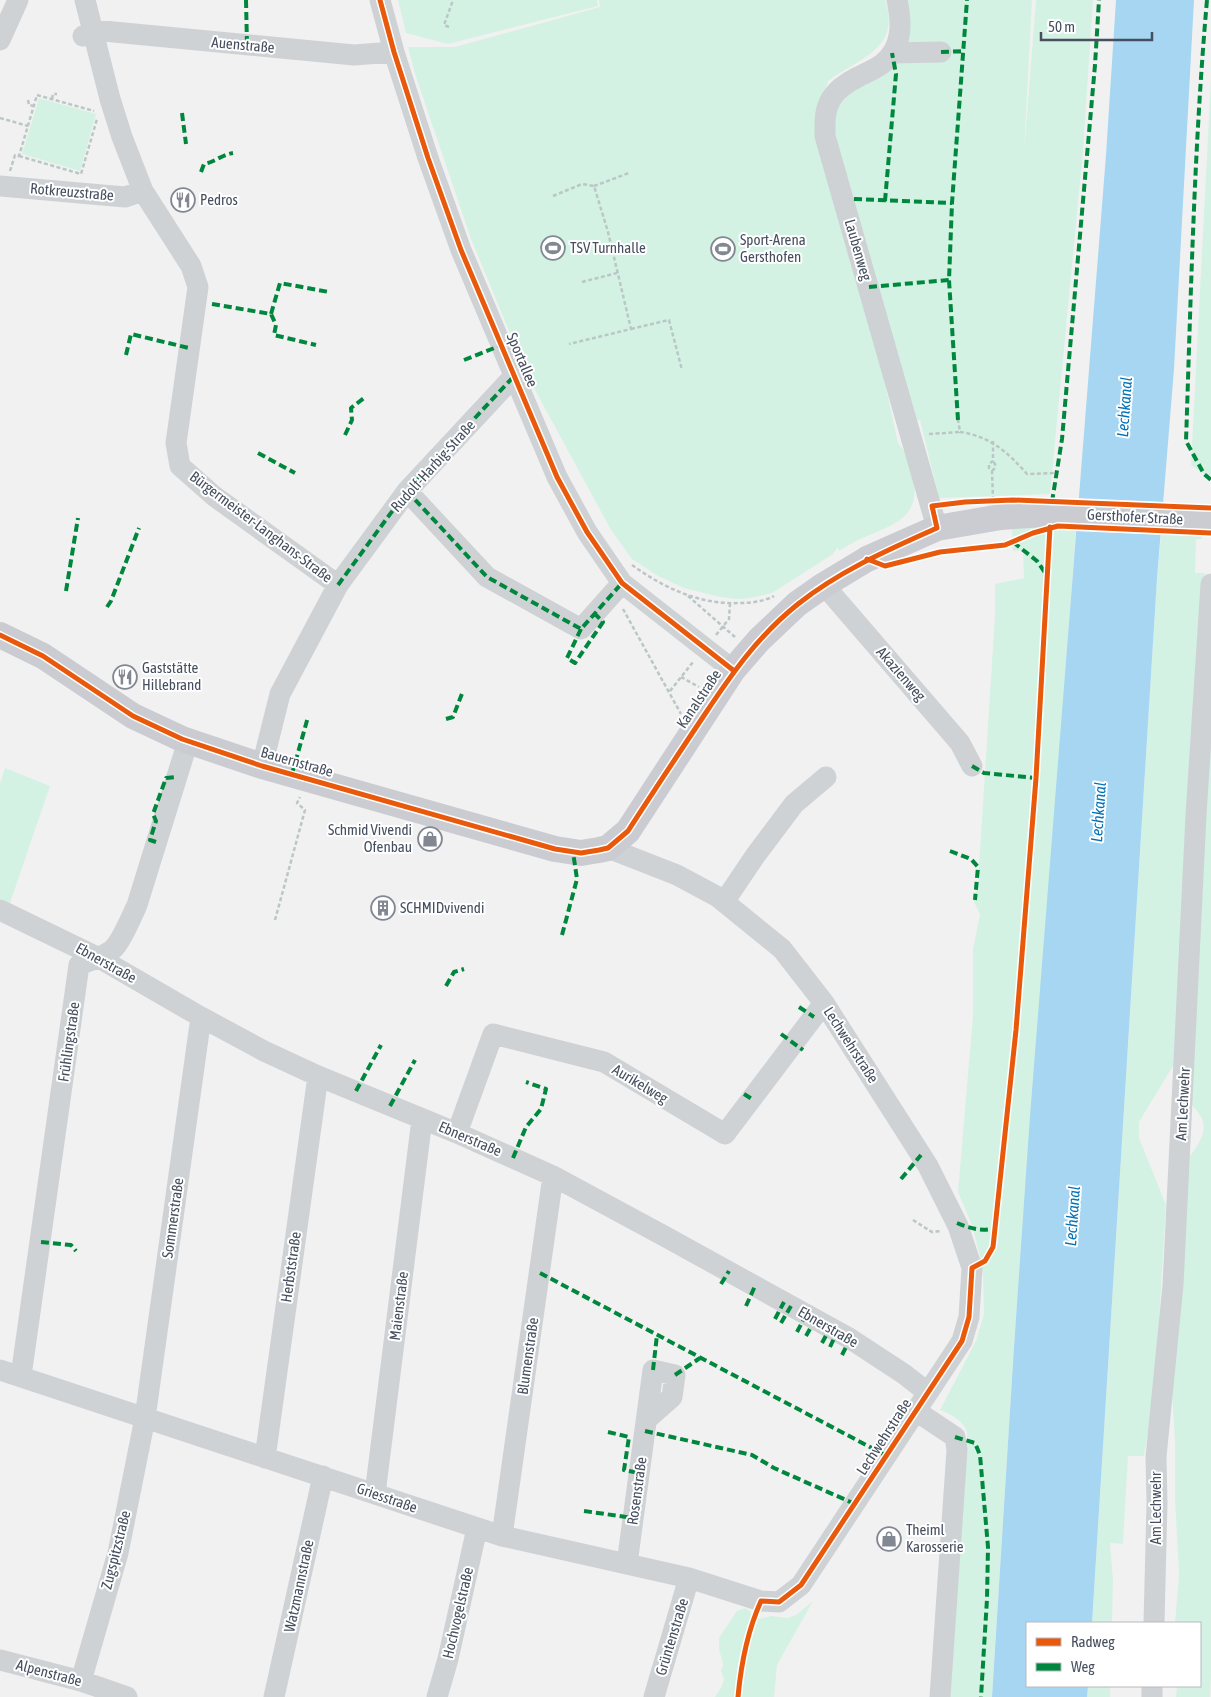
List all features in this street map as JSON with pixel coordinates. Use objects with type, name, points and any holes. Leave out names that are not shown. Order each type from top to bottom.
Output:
[{"type":"main road","name":"Kanalstraße","points":[[608,848],[628,832],[733,670],[759,640],[798,604],[824,585],[867,559],[938,528],[1001,517],[1058,513]]},
{"type":"main road","name":"Gersthofer Straße","points":[[1058,513],[1202,520]]},
{"type":"main road","name":"Bauernstraße","points":[[0,635],[43,656],[134,716],[188,741],[262,766],[555,849],[581,853],[608,848]]},
{"type":"street","points":[[0,40],[18,0]]},
{"type":"street","name":"Bürgermeister-Langhans-Straße","points":[[85,0],[87,34],[122,137],[143,191],[191,266],[198,287],[176,443],[180,466],[214,496],[338,585],[280,694],[262,766]]},
{"type":"street","name":"Sportallee","points":[[380,0],[394,52],[428,158],[461,250],[557,477],[587,532],[623,580],[699,654],[733,670]]},
{"type":"street","points":[[892,53],[898,44],[900,33],[900,15],[897,0]]},
{"type":"street","name":"Auenstraße","points":[[87,34],[354,55],[394,52]]},
{"type":"street","points":[[892,53],[941,52]]},
{"type":"street","name":"Laubenweg","points":[[892,53],[882,64],[846,84],[832,98],[824,115],[824,136],[938,528]]},
{"type":"street","name":"Rotkreuzstraße","points":[[3,186],[125,197],[143,191]]},
{"type":"street","name":"Rudolf-Harbig-Straße","points":[[338,585],[407,492],[515,376]]},
{"type":"street","points":[[407,492],[487,577],[581,629],[623,580]]},
{"type":"street","name":"Am Lechwehr","points":[[1154,1622],[1157,1503],[1156,1457],[1174,1285],[1196,816],[1211,584]]},
{"type":"street","name":"Akazienweg","points":[[824,585],[960,743],[972,766]]},
{"type":"street","name":"Frühlingstraße","points":[[21,1376],[79,965],[99,958],[114,949],[137,905],[188,741]]},
{"type":"street","points":[[724,902],[755,856],[794,804],[826,777]]},
{"type":"street","name":"Lechwehrstraße","points":[[608,848],[676,875],[718,897],[782,949],[824,1003],[928,1166],[958,1226],[972,1268],[969,1317],[962,1341],[801,1585],[780,1602]]},
{"type":"street","name":"Ebnerstraße","points":[[0,910],[99,958],[264,1051],[318,1076],[458,1133],[554,1176],[849,1338],[904,1374],[927,1392]]},
{"type":"street","name":"Aurikelweg","points":[[458,1133],[492,1034],[604,1062],[725,1134],[824,1003]]},
{"type":"street","name":"Sommerstraße","points":[[145,1418],[201,1017]]},
{"type":"street","name":"Herbststraße","points":[[265,1458],[318,1076]]},
{"type":"street","name":"Maienstraße","points":[[375,1494],[422,1119]]},
{"type":"street","name":"Blumenstraße","points":[[502,1536],[554,1176]]},
{"type":"street","name":"Griesstraße","points":[[0,1370],[502,1536],[690,1578],[762,1601],[780,1602]]},
{"type":"street","name":"Lechwehrstraße","points":[[916,1411],[955,1437],[957,1450],[940,1697]]},
{"type":"street","name":"Zugspitzstraße","points":[[81,1681],[118,1553],[145,1418]]},
{"type":"street","name":"Rosenstraße","points":[[627,1564],[647,1419]]},
{"type":"street","name":"Watzmannstraße","points":[[274,1697],[323,1476]]},
{"type":"street","name":"Hochvogelstraße","points":[[437,1697],[448,1659],[477,1528]]},
{"type":"street","name":"Grüntenstraße","points":[[654,1697],[690,1578]]},
{"type":"street","name":"Alpenstraße","points":[[0,1660],[81,1681],[127,1697]]},
{"type":"path","points":[[449,27],[444,25],[453,0]]},
{"type":"path","points":[[3,186],[15,155],[81,174],[99,112],[37,94],[19,156]]},
{"type":"path","points":[[52,99],[54,94],[57,94]]},
{"type":"path","points":[[28,100],[29,105],[34,106]]},
{"type":"path","points":[[0,118],[28,126]]},
{"type":"path","points":[[554,196],[582,184],[594,186],[629,173]]},
{"type":"path","points":[[594,186],[631,329]]},
{"type":"path","points":[[582,282],[617,273]]},
{"type":"path","points":[[569,344],[669,320],[682,370]]},
{"type":"path","points":[[958,419],[960,432]]},
{"type":"path","points":[[912,436],[960,432],[973,434],[993,442],[1014,459],[1027,474],[1056,474]]},
{"type":"path","points":[[993,442],[992,461],[989,464],[989,468],[992,471],[993,501]]},
{"type":"path","points":[[688,739],[682,715],[669,691],[623,580],[650,577],[687,595],[730,604],[749,603],[770,598],[778,593]]},
{"type":"path","points":[[687,595],[723,627]]},
{"type":"path","points":[[669,691],[723,627],[729,618],[730,604]]},
{"type":"path","points":[[681,677],[700,688]]},
{"type":"path","points":[[275,920],[305,810],[297,803],[302,793],[312,792],[316,781]]},
{"type":"path","points":[[913,1220],[932,1232],[946,1231],[958,1226]]},
{"type":"green space","points":[[398,0],[597,0],[598,6],[448,44],[406,33]]},
{"type":"green space","points":[[599,0],[885,0],[889,17],[888,30],[883,41],[864,58],[828,81],[823,100],[898,443],[911,466],[914,496],[911,507],[898,522],[839,551],[838,547],[833,554],[772,593],[737,599],[684,588],[658,576],[632,559],[611,530],[528,377],[471,239],[415,74],[408,47],[455,47],[600,7]]},
{"type":"green space","points":[[903,0],[1032,0],[1024,151],[1036,0],[1093,0],[1083,151],[1050,494],[939,498],[920,420],[915,420],[832,134],[838,105],[853,91],[888,71]]},
{"type":"green space","points":[[1211,78],[1211,479],[1191,465]]},
{"type":"green space","points":[[39,98],[96,114],[80,171],[22,154]]},
{"type":"green space","points":[[1050,523],[1057,530],[1076,531],[1014,1347],[992,1697],[947,1697],[964,1454],[967,1435],[966,1429],[960,1422],[940,1410],[976,1341],[984,1314],[983,1275],[980,1256],[972,1225],[958,1192],[973,1015],[973,949],[980,914],[974,902],[978,881],[995,616],[995,584],[1024,578],[1023,550],[1013,551],[1012,529]]},
{"type":"green space","points":[[1161,535],[1202,536],[1202,539],[1196,539],[1195,573],[1205,573],[1176,1061],[1139,1122],[1139,1138],[1166,1205],[1155,1388],[1144,1456],[1128,1456],[1123,1544],[1110,1543],[1113,1580],[1112,1622],[1092,1622]]},
{"type":"green space","points":[[1211,693],[1210,1697],[1176,1697],[1177,1687],[1201,1687],[1201,1622],[1175,1622],[1179,1574],[1172,1392],[1185,1163],[1200,1141],[1204,1129],[1201,1117],[1189,1101]]},
{"type":"green space","points":[[5,768],[50,786],[10,903],[0,899],[0,783]]},
{"type":"green space","points":[[813,1601],[777,1665],[774,1697],[715,1697],[724,1679],[721,1671],[723,1664],[719,1649],[719,1638],[737,1611],[745,1608],[750,1611],[753,1620],[772,1616],[787,1618],[796,1615]]},
{"type":"green space","points":[[1088,1687],[1110,1687],[1110,1697],[1087,1697]]},
{"type":"water","name":"Lechkanal","points":[[1116,0],[1194,0],[1174,369],[1157,578],[1092,1622],[1026,1622],[1026,1687],[1088,1687],[1087,1697],[992,1697],[1030,1116],[1106,155]]},
{"type":"pier","points":[[1076,498],[1166,502],[1163,535],[1073,531]]},
{"type":"marked path","points":[[246,0],[247,45]]},
{"type":"marked path","points":[[958,420],[949,280],[952,203],[967,0]]},
{"type":"marked path","points":[[1052,502],[1062,439],[1099,0]]},
{"type":"marked path","points":[[1207,0],[1196,165],[1186,441],[1204,474],[1211,480]]},
{"type":"marked path","points":[[941,52],[964,51]]},
{"type":"marked path","points":[[885,201],[896,74],[892,53]]},
{"type":"marked path","points":[[182,113],[186,144]]},
{"type":"marked path","points":[[201,172],[204,164],[233,153]]},
{"type":"marked path","points":[[854,199],[952,203]]},
{"type":"marked path","points":[[869,287],[949,280]]},
{"type":"marked path","points":[[271,314],[280,283],[329,292]]},
{"type":"marked path","points":[[212,304],[271,314],[276,325],[274,335],[316,345]]},
{"type":"marked path","points":[[126,355],[131,334],[189,348]]},
{"type":"marked path","points":[[464,360],[502,345]]},
{"type":"marked path","points":[[338,585],[407,491],[515,375]]},
{"type":"marked path","points":[[345,435],[352,420],[351,408],[364,398]]},
{"type":"marked path","points":[[258,453],[295,473]]},
{"type":"marked path","points":[[407,491],[487,577],[581,629],[622,583]]},
{"type":"marked path","points":[[66,591],[78,518]]},
{"type":"marked path","points":[[107,607],[139,528]]},
{"type":"marked path","points":[[1013,542],[1037,561],[1046,574]]},
{"type":"marked path","points":[[581,629],[567,658],[575,663],[603,622],[595,614]]},
{"type":"marked path","points":[[446,719],[453,717],[463,691]]},
{"type":"marked path","points":[[292,774],[308,717]]},
{"type":"marked path","points":[[972,766],[984,773],[1036,778]]},
{"type":"marked path","points":[[156,842],[150,840],[156,821],[153,814],[166,778],[177,777]]},
{"type":"marked path","points":[[950,851],[971,859],[978,867],[975,900]]},
{"type":"marked path","points":[[562,935],[577,879],[573,852]]},
{"type":"marked path","points":[[446,986],[454,972],[464,969]]},
{"type":"marked path","points":[[799,1007],[814,1017]]},
{"type":"marked path","points":[[781,1034],[803,1050]]},
{"type":"marked path","points":[[356,1091],[381,1045]]},
{"type":"marked path","points":[[390,1106],[415,1060]]},
{"type":"marked path","points":[[513,1158],[526,1127],[541,1109],[546,1089],[526,1082]]},
{"type":"marked path","points":[[744,1094],[752,1099]]},
{"type":"marked path","points":[[901,1179],[921,1155]]},
{"type":"marked path","points":[[957,1223],[975,1229],[995,1228]]},
{"type":"marked path","points":[[41,1242],[71,1245],[76,1251]]},
{"type":"marked path","points":[[721,1284],[729,1271]]},
{"type":"marked path","points":[[540,1273],[887,1456]]},
{"type":"marked path","points":[[746,1306],[755,1286]]},
{"type":"marked path","points":[[775,1319],[784,1302]]},
{"type":"marked path","points":[[781,1323],[791,1306]]},
{"type":"marked path","points":[[797,1332],[806,1315]]},
{"type":"marked path","points":[[806,1336],[815,1320]]},
{"type":"marked path","points":[[822,1343],[830,1328]]},
{"type":"marked path","points":[[830,1347],[837,1332]]},
{"type":"marked path","points":[[653,1370],[657,1335]]},
{"type":"marked path","points":[[842,1355],[850,1339]]},
{"type":"marked path","points":[[675,1375],[700,1358]]},
{"type":"marked path","points":[[645,1431],[752,1455],[774,1468],[855,1504]]},
{"type":"marked path","points":[[608,1432],[629,1437],[624,1470],[639,1473]]},
{"type":"marked path","points":[[955,1437],[975,1443],[980,1455],[988,1547],[981,1697]]},
{"type":"marked path","points":[[584,1511],[633,1518]]},
{"type":"cycle path","points":[[380,0],[394,52],[428,158],[461,250],[557,477],[587,532],[622,583],[733,670]]},
{"type":"cycle path","points":[[0,635],[43,656],[133,716],[182,739],[262,766],[555,849],[581,853],[608,848],[628,831],[747,655],[784,616],[814,592],[848,571],[937,528],[932,506],[965,502],[1013,500],[1211,508]]},
{"type":"cycle path","points":[[867,559],[885,566],[940,552],[1005,545],[1033,533],[1058,526],[1211,533]]},
{"type":"cycle path","points":[[738,1697],[745,1648],[761,1601],[779,1602],[801,1585],[962,1341],[969,1317],[972,1268],[985,1261],[993,1247],[1016,1030],[1036,778],[1050,527]]},
{"type":"place","name":"Pedros","points":[[183,200]]},
{"type":"place","name":"TSV Turnhalle","points":[[553,248]]},
{"type":"place","name":"Sport-Arena Gersthofen","points":[[723,249]]},
{"type":"place","name":"Gaststätte Hillebrand","points":[[125,677]]},
{"type":"place","name":"Schmid Vivendi Ofenbau","points":[[430,839]]},
{"type":"place","name":"SCHMIDvivendi","points":[[383,908]]},
{"type":"place","name":"Theiml Karosserie","points":[[889,1539]]}]
